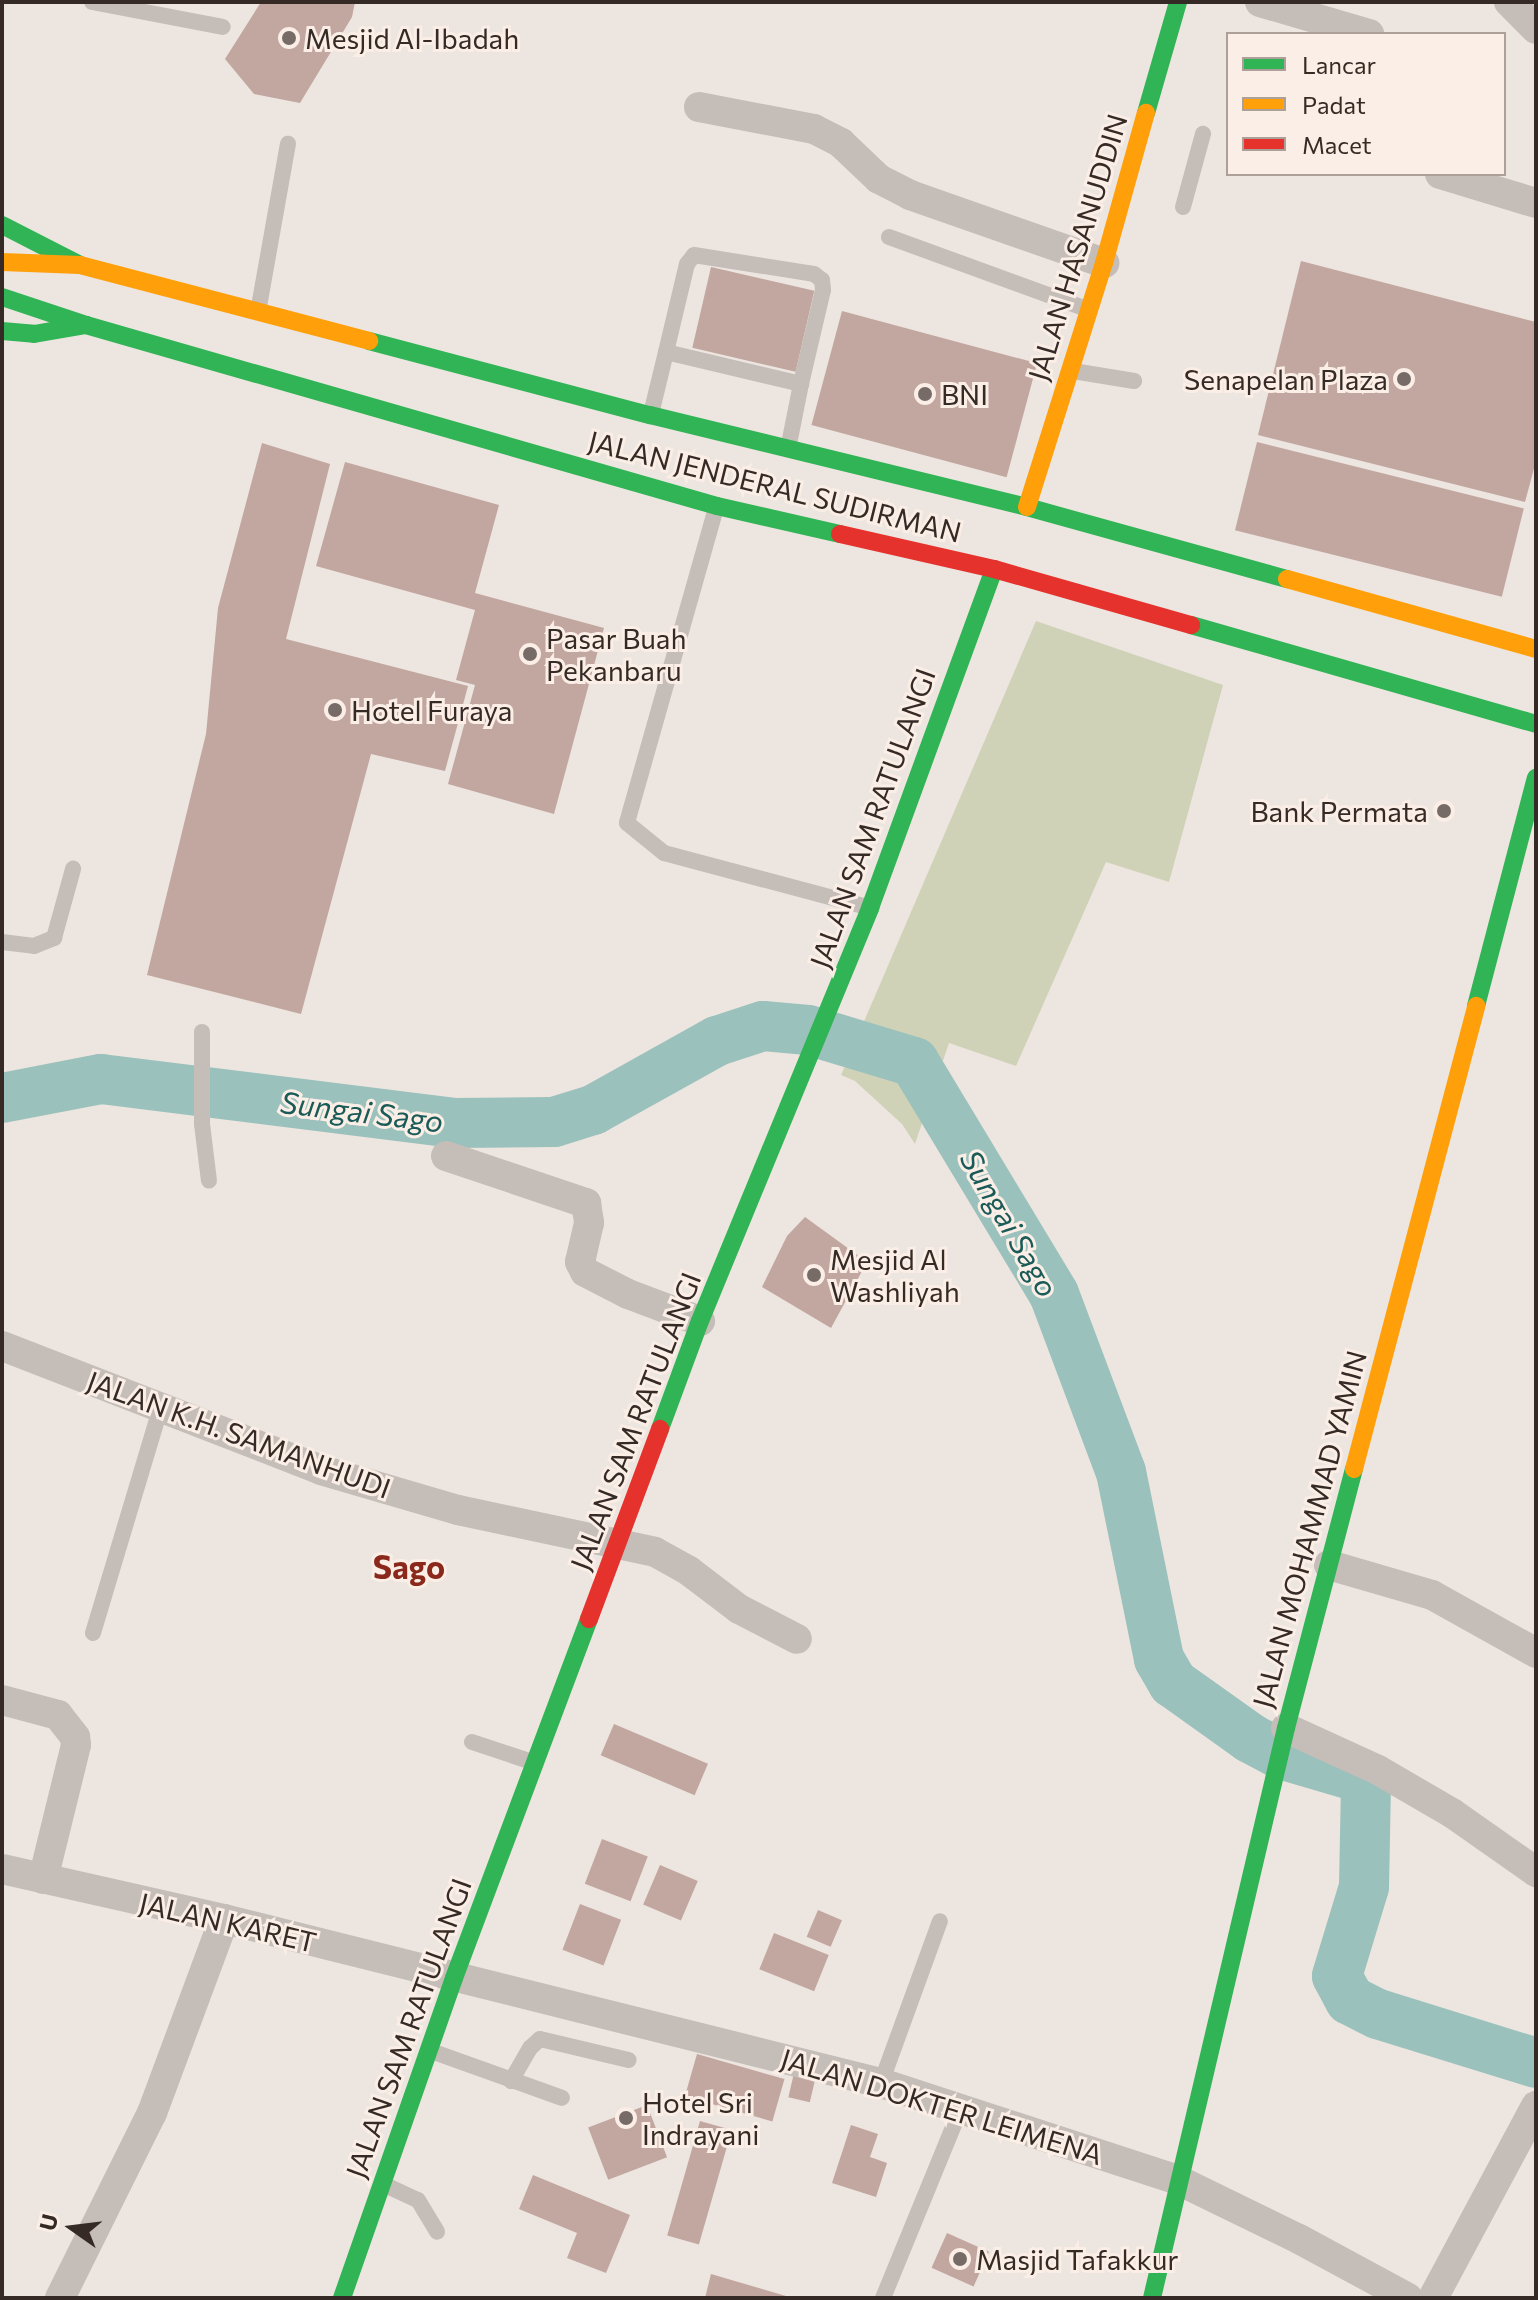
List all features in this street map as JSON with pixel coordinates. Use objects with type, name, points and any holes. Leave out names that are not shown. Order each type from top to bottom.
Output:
[{"type":"main road","name":"JALAN HASANUDDIN","points":[[1027,507],[1104,263],[1178,2]]},
{"type":"main road","points":[[2,225],[80,265]]},
{"type":"main road","name":"JALAN JENDERAL SUDIRMAN","points":[[6,263],[80,265],[650,415],[1027,507],[1485,628],[1533,649]]},
{"type":"main road","name":"JALAN JENDERAL SUDIRMAN","points":[[2,297],[86,325],[717,506],[994,569],[1536,724]]},
{"type":"main road","points":[[2,331],[34,334],[86,325]]},
{"type":"main road","name":"JALAN SAM RATULANGI","points":[[342,2298],[454,1978],[700,1321],[870,908],[994,569]]},
{"type":"main road","points":[[1512,717],[1536,713]]},
{"type":"main road","name":"JALAN MOHAMMAD YAMIN","points":[[1152,2298],[1284,1734],[1536,778]]},
{"type":"street","points":[[1260,2],[1362,32]]},
{"type":"street","points":[[1509,2],[1536,29]]},
{"type":"street","points":[[699,107],[814,129],[841,143],[879,179],[910,195],[1104,263]]},
{"type":"street","points":[[1447,176],[1536,203]]},
{"type":"street","points":[[446,1156],[586,1203],[589,1223],[580,1262],[585,1272],[613,1288],[700,1321]]},
{"type":"street","name":"JALAN K.H. SAMANHUDI","points":[[2,1346],[90,1378],[160,1410],[321,1470],[458,1510],[655,1552],[677,1564],[739,1609],[797,1639]]},
{"type":"street","points":[[1329,1565],[1432,1595],[1536,1653]]},
{"type":"street","points":[[2,1700],[58,1715],[75,1737],[76,1745],[43,1879]]},
{"type":"street","points":[[1284,1734],[1378,1770],[1536,1872]]},
{"type":"street","name":"JALAN KARET","points":[[2,1869],[224,1919],[454,1978]]},
{"type":"street","points":[[60,2298],[152,2113],[224,1919]]},
{"type":"street","name":"JALAN DOKTER LEIMENA","points":[[454,1978],[881,2083],[1180,2181],[1299,2239],[1408,2298]]},
{"type":"street","points":[[1433,2298],[1536,2106]]},
{"type":"lane","points":[[92,2],[223,27]]},
{"type":"lane","points":[[1183,207],[1203,134]]},
{"type":"lane","points":[[258,313],[288,144]]},
{"type":"lane","points":[[889,237],[1089,310]]},
{"type":"lane","points":[[650,415],[687,264],[694,255],[814,274],[822,280],[823,290],[788,449]]},
{"type":"lane","points":[[666,352],[801,384]]},
{"type":"lane","points":[[1070,370],[1134,381]]},
{"type":"lane","points":[[717,506],[627,823],[664,853],[870,908]]},
{"type":"lane","points":[[2,942],[34,946],[54,938],[73,869]]},
{"type":"lane","points":[[202,1032],[202,1124],[209,1181]]},
{"type":"lane","points":[[93,1633],[160,1410]]},
{"type":"lane","points":[[472,1742],[534,1763]]},
{"type":"lane","points":[[881,2083],[940,1921]]},
{"type":"lane","points":[[511,2081],[530,2048],[540,2039],[629,2060]]},
{"type":"lane","points":[[429,2051],[562,2098]]},
{"type":"lane","points":[[883,2298],[961,2108]]},
{"type":"lane","points":[[382,2183],[418,2200],[437,2232]]},
{"type":"green space","points":[[1036,621],[1223,685],[1169,882],[1106,862],[1016,1066],[949,1043],[915,1144],[902,1124],[855,1081],[841,1075]]},
{"type":"building","name":"Mesjid Al-Ibadah","points":[[261,2],[355,2],[352,17],[300,103],[254,94],[225,59]]},
{"type":"building","name":"Senapelan Plaza","points":[[1301,261],[1536,322],[1536,461],[1525,502],[1258,435]]},
{"type":"building","points":[[711,267],[814,291],[796,372],[692,348]]},
{"type":"building","name":"BNI","points":[[842,311],[1037,363],[1007,477],[811,425]]},
{"type":"building","name":"Senapelan Plaza","points":[[1257,442],[1524,509],[1502,597],[1235,530]]},
{"type":"building","name":"Hotel Furaya","points":[[262,443],[330,464],[286,639],[468,686],[445,771],[371,754],[301,1014],[147,975],[206,734],[218,608]]},
{"type":"building","name":"Pasar Buah Pekanbaru","points":[[345,462],[499,505],[475,593],[604,628],[554,814],[448,784],[475,685],[456,680],[475,610],[316,566]]},
{"type":"building","name":"Mesjid Al Washliyah","points":[[805,1217],[867,1262],[831,1328],[762,1287],[787,1236]]},
{"type":"building","points":[[614,1724],[708,1764],[695,1795],[601,1755]]},
{"type":"building","points":[[602,1839],[648,1857],[631,1901],[585,1884]]},
{"type":"building","points":[[660,1865],[698,1881],[681,1921],[643,1905]]},
{"type":"building","points":[[580,1904],[621,1920],[604,1966],[562,1950]]},
{"type":"building","points":[[818,1910],[842,1920],[831,1947],[807,1937]]},
{"type":"building","points":[[774,1933],[829,1955],[814,1991],[759,1969]]},
{"type":"building","points":[[697,2054],[784,2079],[772,2121],[685,2096]]},
{"type":"building","points":[[794,2073],[815,2078],[810,2102],[788,2097]]},
{"type":"building","points":[[647,2105],[667,2157],[608,2180],[588,2128]]},
{"type":"building","points":[[700,2121],[732,2130],[699,2244],[667,2235]]},
{"type":"building","points":[[851,2125],[878,2134],[870,2157],[887,2163],[876,2197],[832,2183]]},
{"type":"building","points":[[533,2175],[630,2215],[606,2273],[567,2258],[577,2233],[519,2209]]},
{"type":"building","name":"Masjid Tafakkur","points":[[947,2233],[989,2252],[974,2286],[932,2268]]},
{"type":"building","points":[[711,2274],[786,2296],[705,2298]]},
{"type":"waterway","name":"Sungai Sago","points":[[2,1098],[101,1079],[455,1123],[554,1122],[593,1110],[717,1041],[763,1026],[808,1030],[914,1062],[1054,1294],[1121,1472],[1159,1659],[1173,1683],[1250,1738],[1280,1754],[1358,1777],[1366,1783],[1364,1887],[1337,1976],[1350,2000],[1378,2014],[1536,2063]]},
{"type":"traffic: fast","points":[[1146,113],[1178,2]]},
{"type":"traffic: fast","points":[[2,225],[80,265]]},
{"type":"traffic: fast","points":[[2,297],[86,325],[717,506],[840,534]]},
{"type":"traffic: fast","points":[[2,331],[34,334],[86,325]]},
{"type":"traffic: fast","points":[[369,341],[650,415],[1027,507],[1287,579]]},
{"type":"traffic: fast","points":[[660,1429],[700,1321],[870,908],[994,569]]},
{"type":"traffic: fast","points":[[1191,625],[1536,724]]},
{"type":"traffic: fast","points":[[1476,1006],[1536,778]]},
{"type":"traffic: fast","points":[[1152,2298],[1286,1728],[1354,1469]]},
{"type":"traffic: fast","points":[[342,2298],[454,1978],[589,1619]]},
{"type":"traffic: slow","points":[[1027,507],[1104,263],[1146,113]]},
{"type":"traffic: slow","points":[[2,262],[80,265],[369,341]]},
{"type":"traffic: slow","points":[[1287,579],[1536,649]]},
{"type":"traffic: slow","points":[[1354,1469],[1476,1006]]},
{"type":"traffic: jam","points":[[840,534],[994,569],[1191,625]]},
{"type":"traffic: jam","points":[[589,1619],[660,1429]]},
{"type":"place","name":"Mesjid Al-Ibadah","points":[[289,38]]},
{"type":"place","name":"Senapelan Plaza","points":[[1404,379]]},
{"type":"place","name":"BNI","points":[[925,394]]},
{"type":"place","name":"Pasar Buah Pekanbaru","points":[[530,654]]},
{"type":"place","name":"Hotel Furaya","points":[[335,710]]},
{"type":"place","name":"Bank Permata","points":[[1444,811]]},
{"type":"place","name":"Mesjid Al Washliyah","points":[[814,1275]]},
{"type":"place","name":"Hotel Sri Indrayani","points":[[626,2118]]},
{"type":"place","name":"Masjid Tafakkur","points":[[960,2259]]},
{"type":"district","name":"Sago","points":[[409,1566]]}]
